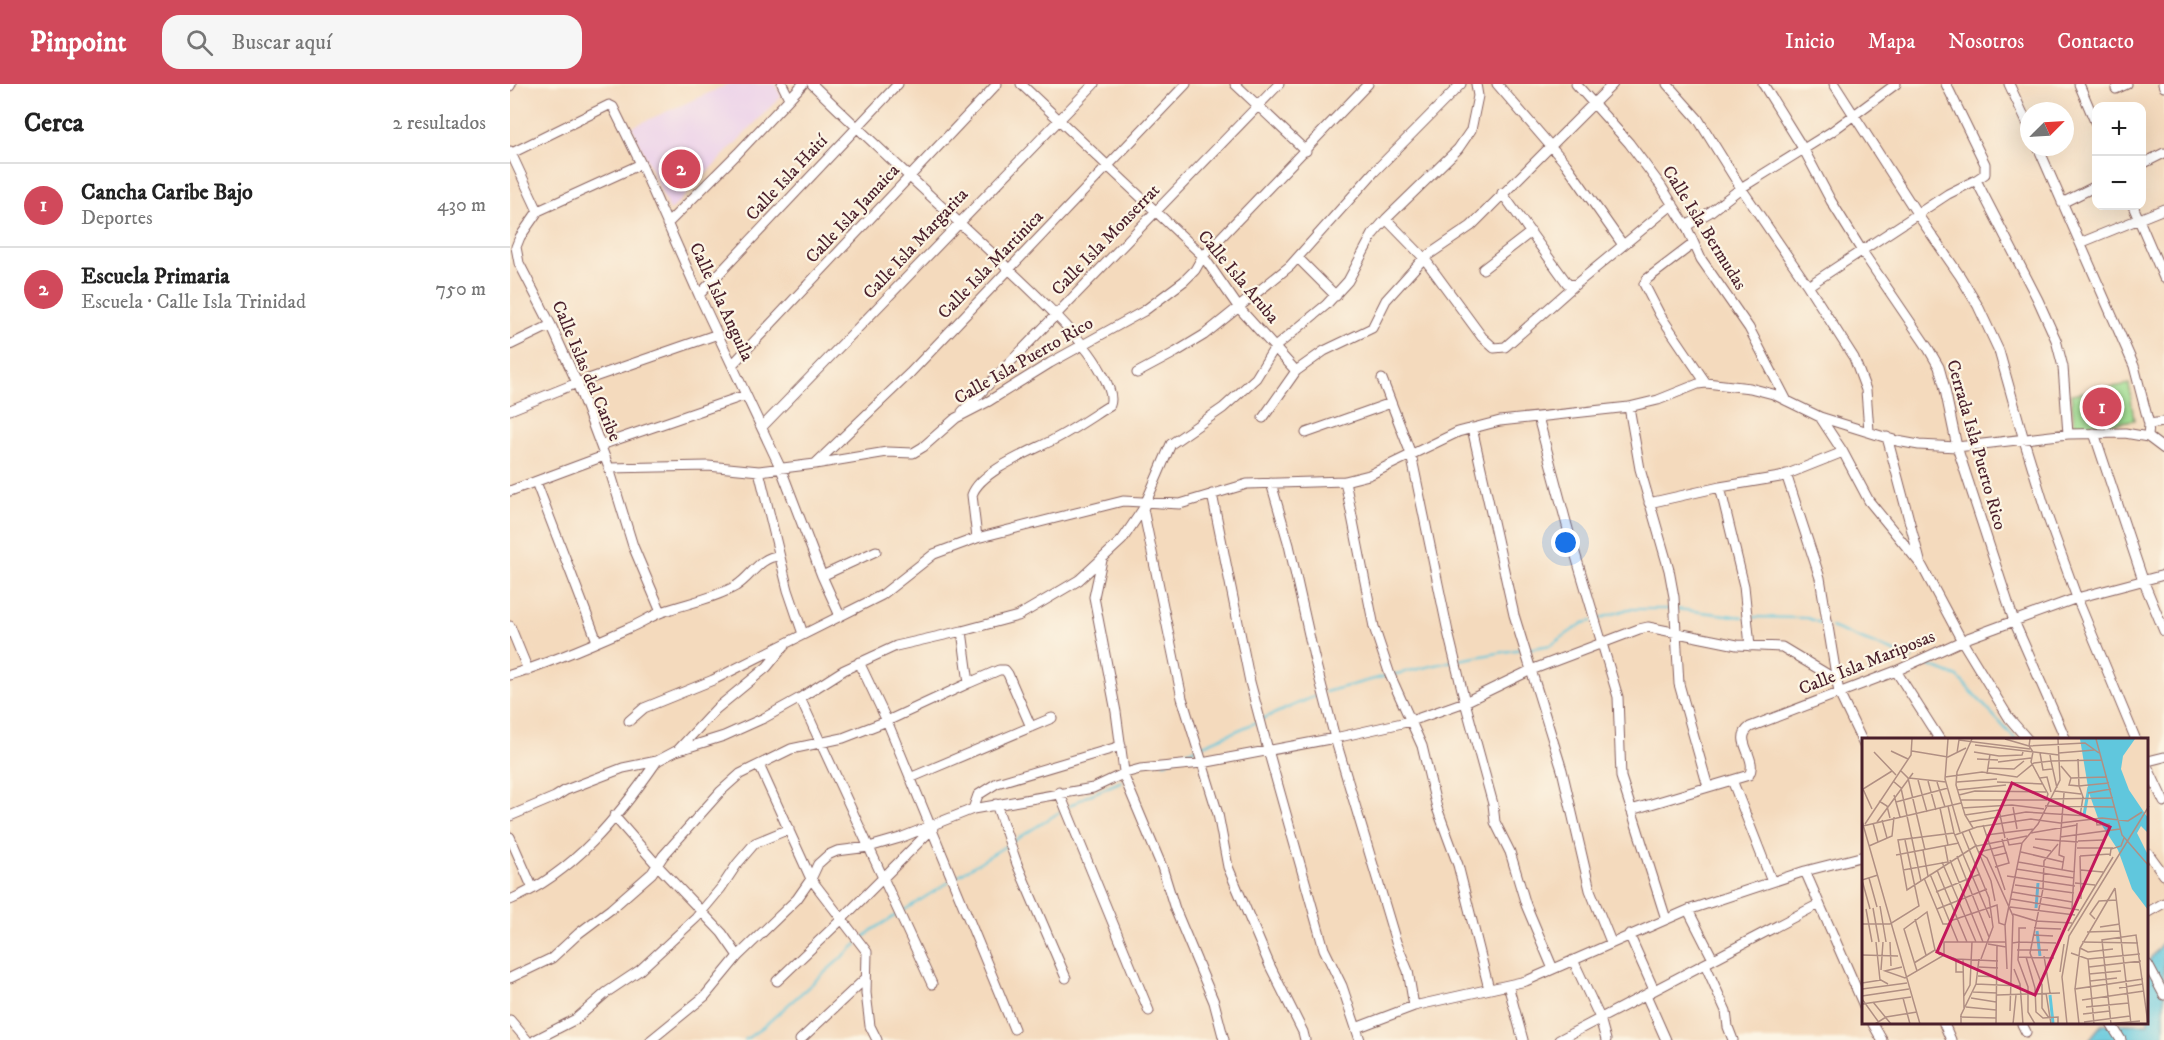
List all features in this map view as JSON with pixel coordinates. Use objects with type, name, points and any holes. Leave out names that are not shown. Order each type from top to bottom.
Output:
[{"type":"street","points":[[782,84],[789,98]]},
{"type":"street","points":[[667,224],[803,84]]},
{"type":"street","points":[[812,84],[1056,316],[1084,345],[1112,394],[1110,405],[1079,425],[999,467],[975,489],[972,495],[976,538]]},
{"type":"street","name":"Calle Isla Haití","points":[[699,295],[898,84]]},
{"type":"street","name":"Calle Isla Jamaica","points":[[732,365],[997,84]]},
{"type":"street","name":"Calle Isla Aruba","points":[[1021,84],[1203,256],[1239,308],[1296,371]]},
{"type":"street","name":"Calle Isla Margarita","points":[[762,427],[1094,84]]},
{"type":"street","name":"Calle Isla Martinica","points":[[815,464],[910,373],[1186,84]]},
{"type":"street","points":[[1235,84],[1305,151]]},
{"type":"street","name":"Calle Isla Monserrat","points":[[956,418],[1279,84]]},
{"type":"street","name":"Calle Isla Puerto Rico","points":[[609,468],[708,466],[759,471],[887,452],[913,453],[956,418],[1152,305],[1184,280],[1195,270],[1203,256],[1368,84]]},
{"type":"street","points":[[1137,373],[1176,352],[1239,308],[1290,266],[1374,172],[1461,84]]},
{"type":"street","points":[[510,816],[623,768],[657,761],[724,736],[800,698],[859,662],[896,646],[1018,616],[1078,580],[1122,540],[1144,506],[1171,444],[1223,408],[1256,378],[1275,347],[1336,296],[1354,272],[1373,234],[1458,149],[1471,130],[1478,96],[1476,84]]},
{"type":"street","points":[[1497,84],[1551,145],[1623,245]]},
{"type":"street","name":"Calle Isla Bermudas","points":[[1576,84],[1629,143],[1673,204],[1701,259],[1749,328],[1787,400]]},
{"type":"street","points":[[1263,418],[1296,371],[1324,351],[1372,328],[1386,300],[1424,258],[1471,226],[1613,84]]},
{"type":"street","points":[[1667,84],[1698,119],[1854,358],[1862,378],[1868,404],[1869,431]]},
{"type":"street","name":"Cerrada Isla Puerto Rico","points":[[1763,84],[1862,251],[1939,367],[1958,447],[2014,621],[2065,738]]},
{"type":"street","points":[[1834,84],[1960,276],[1978,306],[1999,351],[2048,518],[2077,598],[2135,738]]},
{"type":"street","points":[[1686,226],[1710,212],[1741,188],[1804,150],[1896,84]]},
{"type":"street","points":[[1808,286],[1948,195],[1985,174],[1985,164],[1946,84]]},
{"type":"street","points":[[2009,84],[2020,108]]},
{"type":"street","points":[[2079,84],[2092,113]]},
{"type":"street","points":[[2116,89],[2127,84]]},
{"type":"street","name":"Calle Isla Anguila","points":[[511,152],[611,105],[641,164],[699,295],[781,469],[822,576],[840,616]]},
{"type":"street","points":[[511,152],[538,211],[641,164]]},
{"type":"street","points":[[2146,162],[2164,153]]},
{"type":"street","points":[[2042,156],[2134,366],[2149,424],[2148,437]]},
{"type":"street","points":[[1976,180],[2056,340],[2063,367],[2068,434]]},
{"type":"street","points":[[2062,203],[2092,188]]},
{"type":"street","points":[[1503,194],[1567,283],[1575,285]]},
{"type":"street","points":[[1386,219],[1424,258],[1482,337],[1494,348],[1505,347],[1575,285],[1673,204]]},
{"type":"street","points":[[2080,243],[2164,209]]},
{"type":"street","points":[[2135,210],[2164,278]]},
{"type":"street","name":"Calle Islas del Caribe","points":[[538,211],[520,237],[516,247],[514,265],[551,325],[576,383],[609,468],[633,546],[661,612]]},
{"type":"street","points":[[1483,269],[1531,232]]},
{"type":"street","points":[[1694,244],[1647,279],[1644,284],[1665,322],[1706,383]]},
{"type":"street","points":[[1298,258],[1336,296]]},
{"type":"street","points":[[510,345],[551,325]]},
{"type":"street","points":[[510,410],[576,383],[718,334]]},
{"type":"street","points":[[1382,380],[1411,454],[1465,702],[1493,804],[1495,822],[1510,852],[1526,906],[1553,969]]},
{"type":"street","points":[[628,721],[644,708],[713,680],[882,595],[934,554],[976,538],[1124,501],[1144,506],[1179,504],[1235,486],[1345,481],[1369,475],[1458,432],[1472,428],[1500,421],[1629,407],[1658,400],[1698,384],[1750,388],[1773,394],[1820,417],[1919,445],[1958,447],[2068,434],[2125,433],[2148,437],[2164,449]]},
{"type":"street","points":[[601,446],[746,395]]},
{"type":"street","points":[[1306,433],[1391,403]]},
{"type":"street","points":[[1629,407],[1636,451],[1669,570],[1677,633],[1679,684],[1708,787]]},
{"type":"street","points":[[1538,417],[1569,533],[1618,697],[1621,777],[1666,919]]},
{"type":"street","points":[[1820,417],[1844,452],[1869,501],[1922,566],[1962,641],[2009,718],[2026,738]]},
{"type":"street","points":[[2149,424],[2164,422]]},
{"type":"street","points":[[1472,428],[1514,615],[1562,770],[1590,891],[1611,942]]},
{"type":"street","points":[[2094,433],[2143,580],[2164,631]]},
{"type":"street","points":[[1887,437],[1922,566]]},
{"type":"street","points":[[1649,503],[1786,474],[1844,452]]},
{"type":"street","points":[[510,491],[604,456]]},
{"type":"street","points":[[759,471],[788,590],[803,634]]},
{"type":"street","points":[[1786,474],[1820,578],[1839,693],[1862,741]]},
{"type":"street","points":[[1345,481],[1374,627],[1389,675],[1422,747],[1437,808],[1458,865],[1489,990]]},
{"type":"street","points":[[536,482],[597,641]]},
{"type":"street","points":[[1271,483],[1289,545],[1335,738],[1396,942],[1408,971],[1414,1006]]},
{"type":"street","points":[[1720,487],[1744,586],[1750,646]]},
{"type":"street","points":[[1212,494],[1250,682],[1268,750],[1324,949],[1342,986],[1360,1040]]},
{"type":"street","points":[[1144,506],[1182,698],[1218,814],[1228,867],[1270,966],[1305,1040]]},
{"type":"street","points":[[822,576],[876,551]]},
{"type":"street","points":[[510,675],[528,670],[661,612],[716,595],[737,585],[756,570],[764,559],[779,556]]},
{"type":"street","points":[[1102,560],[1095,597],[1125,779],[1214,1002],[1224,1040]]},
{"type":"street","name":"Calle Isla Mariposas","points":[[1631,810],[1749,775],[1752,764],[1742,737],[1750,727],[1896,671],[1962,641],[2014,621],[2077,598],[2164,575]]},
{"type":"street","points":[[510,626],[528,670]]},
{"type":"street","points":[[651,1040],[705,996],[738,956],[797,899],[818,864],[828,855],[837,851],[869,847],[900,838],[973,809],[1059,792],[1093,788],[1125,773],[1140,769],[1202,763],[1411,721],[1465,702],[1531,670],[1639,628],[1648,627],[1737,645],[1782,647],[1837,680]]},
{"type":"street","points":[[962,631],[969,683]]},
{"type":"street","points":[[676,752],[716,709],[767,668],[786,643]]},
{"type":"street","points":[[859,662],[933,826],[1014,1029]]},
{"type":"street","points":[[510,978],[552,958],[652,873],[721,791],[740,774],[791,749],[843,738],[887,721],[999,670],[1005,670],[1030,727]]},
{"type":"street","points":[[1896,671],[1939,738]]},
{"type":"street","points":[[800,698],[932,984]]},
{"type":"street","points":[[910,778],[1052,718]]},
{"type":"street","points":[[973,809],[978,795],[997,783],[1121,746]]},
{"type":"street","points":[[2149,761],[2164,757]]},
{"type":"street","points":[[510,900],[547,880],[588,848],[657,761]]},
{"type":"street","points":[[759,765],[811,879],[867,952],[866,978],[870,1026],[877,1040]]},
{"type":"street","points":[[2149,770],[2164,802]]},
{"type":"street","points":[[1732,780],[1772,882]]},
{"type":"street","points":[[1059,792],[1149,1011]]},
{"type":"street","points":[[996,804],[1017,864],[1066,978]]},
{"type":"street","points":[[614,816],[722,933],[738,956]]},
{"type":"street","points":[[777,981],[883,879],[933,826]]},
{"type":"street","points":[[535,1040],[584,1013],[607,992],[648,963],[701,911],[756,843],[789,829]]},
{"type":"street","points":[[510,837],[533,889]]},
{"type":"street","points":[[2149,854],[2164,875]]},
{"type":"street","points":[[1356,1028],[1414,1006],[1526,981],[1629,934],[1689,910],[1805,871],[1862,857]]},
{"type":"street","points":[[1805,871],[1862,1001]]},
{"type":"street","points":[[2149,911],[2164,903]]},
{"type":"street","points":[[1559,1040],[1819,904]]},
{"type":"street","points":[[1689,910],[1726,1011],[1728,1027],[1733,1040]]},
{"type":"street","points":[[1629,934],[1666,1040]]},
{"type":"street","points":[[1573,960],[1600,1018],[1606,1040]]},
{"type":"street","points":[[2149,967],[2164,995]]},
{"type":"street","points":[[800,1040],[866,978]]},
{"type":"street","points":[[1508,985],[1523,1040]]},
{"type":"street","points":[[510,1020],[527,1040]]},
{"type":"street","points":[[1874,1025],[1882,1040]]},
{"type":"street","points":[[1945,1025],[1952,1040]]},
{"type":"street","points":[[2112,1025],[2121,1040]]},
{"type":"shaded area","points":[[729,84],[775,84],[781,96],[670,211],[632,127]]},
{"type":"green space","points":[[2129,384],[2134,420],[2075,429],[2071,394]]},
{"type":"water","points":[[2164,940],[2164,1040],[2089,1040],[2101,1025],[2149,1025],[2149,961]]},
{"type":"waterway","points":[[1598,619],[1628,609],[1671,609]]},
{"type":"waterway","points":[[1677,609],[1743,617]]},
{"type":"waterway","points":[[1749,617],[1807,618],[1826,625]]},
{"type":"waterway","points":[[1527,649],[1551,645],[1583,623],[1592,621]]},
{"type":"waterway","points":[[1831,627],[1912,659]]},
{"type":"waterway","points":[[1459,660],[1521,649]]},
{"type":"waterway","points":[[1392,675],[1453,661]]},
{"type":"waterway","points":[[1920,662],[1958,677],[2014,738]]},
{"type":"waterway","points":[[1325,692],[1386,676]]},
{"type":"waterway","points":[[1262,719],[1320,694]]},
{"type":"waterway","points":[[1201,746],[1257,722]]},
{"type":"waterway","points":[[1163,763],[1196,748]]},
{"type":"waterway","points":[[1068,807],[1122,781]]},
{"type":"waterway","points":[[1012,842],[1063,810]]},
{"type":"waterway","points":[[956,877],[1007,845]]},
{"type":"waterway","points":[[903,911],[949,882]]},
{"type":"waterway","points":[[861,940],[872,930],[898,914]]},
{"type":"waterway","points":[[745,1040],[763,1027],[857,944]]},
{"type":"place","name":"Escuela Primaria","points":[[681,169]]},
{"type":"place","name":"Cancha Caribe Bajo","points":[[2102,407]]}]
